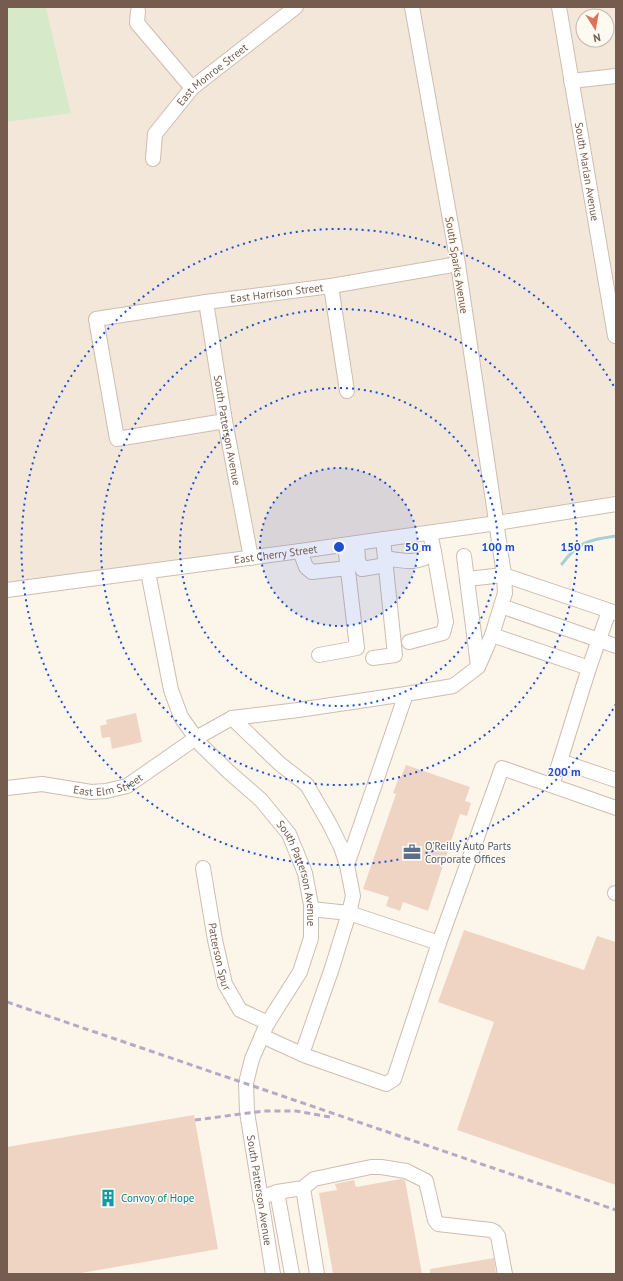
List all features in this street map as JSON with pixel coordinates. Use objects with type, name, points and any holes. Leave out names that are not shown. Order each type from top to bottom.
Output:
[{"type":"street","name":"East Monroe Street","points":[[154,159],[155,134],[192,88],[296,7]]},
{"type":"street","name":"South Sparks Avenue","points":[[412,7],[458,264],[504,575],[505,593],[492,635],[478,667]]},
{"type":"street","name":"South Marlan Avenue","points":[[559,7],[615,336]]},
{"type":"street","points":[[138,10],[137,23],[192,88]]},
{"type":"street","points":[[571,81],[616,76]]},
{"type":"street","name":"East Harrison Street","points":[[226,421],[117,439],[96,319],[206,302],[331,286],[458,264]]},
{"type":"street","points":[[331,286],[347,391]]},
{"type":"street","name":"South Patterson Avenue","points":[[206,302],[251,558]]},
{"type":"street","name":"East Cherry Street","points":[[7,590],[430,533],[616,504]]},
{"type":"street","points":[[409,642],[443,633],[446,622],[430,533]]},
{"type":"street","points":[[373,658],[395,655],[383,539]]},
{"type":"street","points":[[351,544],[362,569],[385,562],[410,562],[427,558],[434,552]]},
{"type":"street","points":[[319,655],[357,648],[348,568],[351,544]]},
{"type":"street","points":[[300,551],[306,568],[312,572],[348,568]]},
{"type":"street","points":[[232,718],[298,710],[453,686],[478,667],[464,556]]},
{"type":"street","name":"South Patterson Avenue","points":[[148,572],[171,690],[181,717],[201,745],[261,800],[289,834],[305,873],[311,909],[311,938],[300,972],[268,1023],[262,1036],[252,1059],[246,1084],[247,1112],[273,1274]]},
{"type":"street","points":[[467,579],[504,575],[613,612],[599,640],[589,668],[552,785]]},
{"type":"street","points":[[501,606],[616,646]]},
{"type":"street","points":[[492,635],[589,668]]},
{"type":"street","points":[[347,865],[406,694]]},
{"type":"street","points":[[232,718],[280,764],[307,785],[329,823],[341,847],[347,865],[353,896],[349,913],[332,968],[302,1054]]},
{"type":"street","name":"East Elm Street","points":[[7,788],[42,784],[91,792],[106,792],[127,786],[196,738],[232,718]]},
{"type":"street","points":[[560,761],[616,780]]},
{"type":"street","points":[[262,1036],[302,1054],[386,1084],[394,1079],[439,943],[502,768],[616,808]]},
{"type":"street","name":"Patterson Spur","points":[[203,868],[214,940],[225,984],[240,1010],[268,1023]]},
{"type":"street","points":[[311,909],[349,913],[439,943]]},
{"type":"street","points":[[260,1198],[277,1192],[303,1188],[314,1179],[371,1167],[406,1171],[426,1180],[435,1220],[438,1224],[491,1230],[495,1232],[498,1236],[505,1274]]},
{"type":"street","points":[[303,1188],[317,1274]]},
{"type":"street","points":[[277,1192],[292,1274]]},
{"type":"shaded area","points":[[46,7],[616,7],[616,495],[573,504],[7,584],[7,122],[71,112]]},
{"type":"green space","points":[[7,7],[46,7],[71,113],[7,122]]},
{"type":"building","points":[[136,713],[142,742],[112,749],[110,737],[102,738],[100,726],[107,724],[106,720]]},
{"type":"building","name":"O'Reilly Auto Parts Corporate Offices","points":[[406,765],[470,787],[465,801],[471,803],[467,816],[460,814],[428,911],[403,902],[400,911],[386,906],[389,897],[363,889],[396,794],[393,793],[399,777],[401,777]]},
{"type":"building","points":[[464,930],[584,970],[597,936],[616,942],[616,1185],[457,1130],[494,1022],[438,1002]]},
{"type":"building","name":"Convoy of Hope","points":[[194,1115],[218,1249],[76,1274],[7,1274],[7,1147]]},
{"type":"building","points":[[401,1179],[405,1180],[422,1274],[333,1274],[319,1193],[337,1190],[335,1184],[354,1180],[356,1187]]},
{"type":"building","points":[[494,1258],[496,1274],[430,1274],[430,1269]]},
{"type":"waterway","points":[[562,564],[579,546],[599,539],[616,536]]},
{"type":"railway","points":[[7,1002],[616,1210]]},
{"type":"railway","points":[[195,1120],[264,1111],[296,1111],[330,1117]]},
{"type":"place","name":"O'Reilly Auto Parts Corporate Offices","points":[[412,852]]},
{"type":"place","name":"Convoy of Hope","points":[[108,1198]]}]
